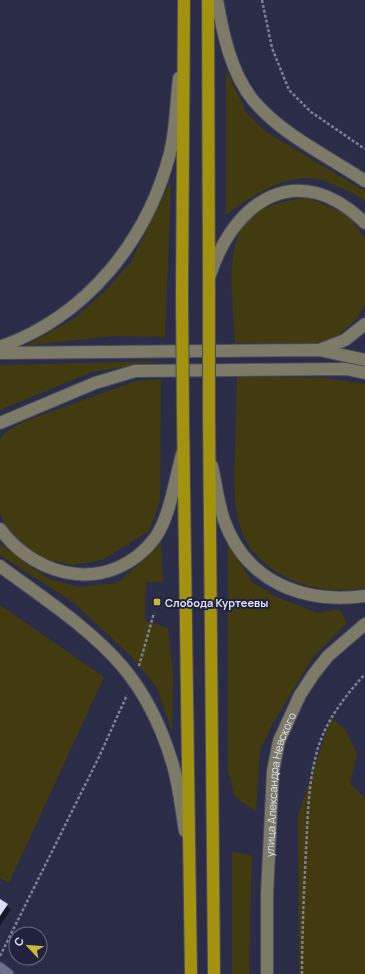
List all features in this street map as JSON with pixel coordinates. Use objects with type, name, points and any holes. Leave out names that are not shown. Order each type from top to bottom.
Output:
[{"type":"highway","points":[[184,0],[182,295],[190,974]]},
{"type":"highway","points":[[208,0],[210,294],[209,450],[214,974]]},
{"type":"street","points":[[217,0],[222,28],[235,67],[242,83],[253,100],[270,117],[298,138],[365,181]]},
{"type":"street","points":[[0,346],[38,331],[62,316],[88,294],[119,260],[132,241],[160,188],[171,151],[183,45]]},
{"type":"street","points":[[209,278],[217,256],[233,228],[247,212],[261,201],[274,196],[288,192],[305,191],[321,194],[337,201],[355,213],[365,223]]},
{"type":"street","points":[[319,350],[345,340],[365,324]]},
{"type":"street","points":[[0,353],[319,350],[365,360]]},
{"type":"street","points":[[1,424],[95,383],[135,371],[346,369],[365,373]]},
{"type":"street","points":[[209,450],[224,519],[243,554],[255,568],[268,579],[299,592],[327,597],[348,598],[365,596]]},
{"type":"street","points":[[0,528],[8,540],[21,551],[45,567],[64,574],[89,575],[111,570],[130,562],[155,538],[164,523],[183,451]]},
{"type":"street","points":[[0,566],[88,632],[122,666],[133,682],[143,697],[162,734],[173,763],[189,848]]},
{"type":"street","name":"улица Александра Невского","points":[[267,974],[267,894],[273,779],[279,741],[300,695],[313,675],[328,656],[365,624]]},
{"type":"lane","points":[[0,967],[10,974]]},
{"type":"path","points":[[262,0],[272,48],[289,90],[311,112],[365,149]]},
{"type":"path","points":[[0,956],[98,759],[133,682],[154,613]]},
{"type":"path","points":[[302,974],[308,809],[314,763],[319,744],[336,710],[350,690],[365,674]]},
{"type":"shaded area","points":[[226,69],[246,112],[266,132],[365,191],[365,202],[355,194],[323,180],[306,178],[294,179],[281,183],[258,194],[226,215]]},
{"type":"shaded area","points":[[171,181],[165,337],[114,336],[25,346],[75,318],[104,292],[131,262]]},
{"type":"shaded area","points":[[306,197],[349,215],[365,239],[365,305],[355,321],[337,336],[317,343],[235,343],[232,295],[232,260],[235,244],[241,230],[249,218],[261,209]]},
{"type":"shaded area","points":[[162,361],[92,372],[0,410],[0,365]]},
{"type":"shaded area","points":[[237,376],[324,378],[365,384],[365,588],[335,590],[297,582],[270,567],[256,555],[246,541],[240,526],[236,509],[235,492],[234,473]]},
{"type":"shaded area","points":[[161,379],[160,501],[149,531],[102,560],[74,565],[44,559],[23,544],[6,526],[0,513],[0,440],[4,433],[25,421],[136,381]]},
{"type":"shaded area","points":[[161,539],[163,582],[146,582],[145,621],[168,628],[173,674],[172,732],[157,688],[131,656],[74,603],[0,555],[0,544],[49,579],[79,587],[117,583],[140,563]]},
{"type":"shaded area","points":[[228,543],[252,582],[277,597],[317,613],[339,609],[347,623],[313,657],[273,723],[260,750],[256,812],[235,797],[228,770]]},
{"type":"shaded area","points":[[0,605],[104,677],[9,883],[0,878]]},
{"type":"shaded area","points":[[331,718],[345,729],[357,754],[350,784],[365,798],[365,974],[299,974],[298,815]]},
{"type":"shaded area","points":[[232,852],[252,855],[249,974],[232,974]]},
{"type":"building","points":[[0,899],[8,904],[0,916]]},
{"type":"place","name":"Слобода Куртеевы","points":[[157,602]]}]
